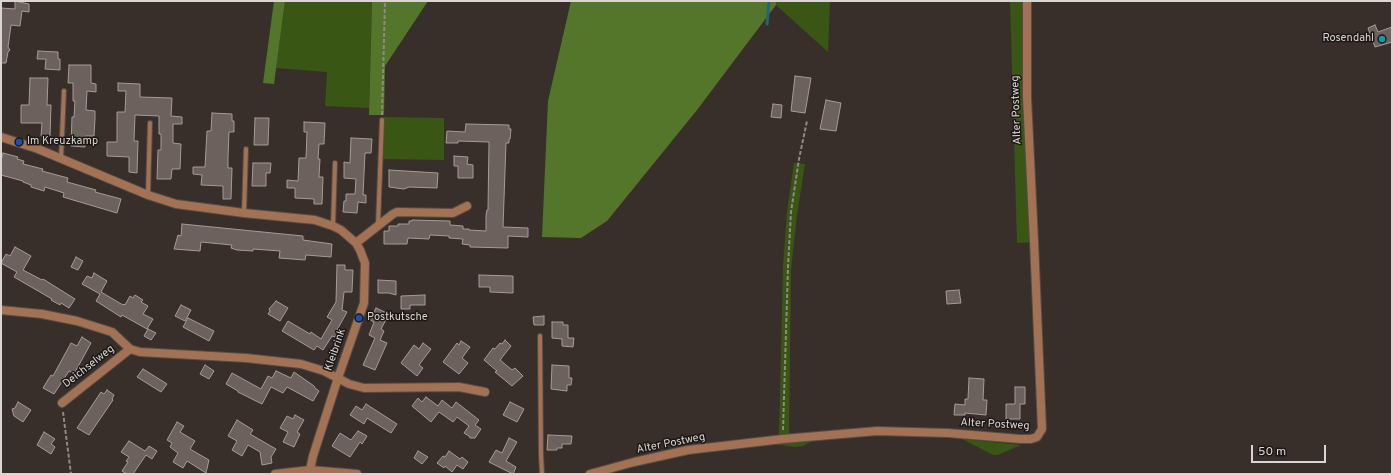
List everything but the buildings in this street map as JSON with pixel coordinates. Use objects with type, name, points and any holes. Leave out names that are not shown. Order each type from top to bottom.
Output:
[{"type":"street","name":"Alter Postweg","points":[[590,474],[688,450],[783,439],[877,431],[948,433],[1031,439],[1037,437],[1042,429],[1027,96],[1027,1]]},
{"type":"street","name":"Kleibrink","points":[[1,137],[38,149],[148,195],[176,204],[315,220],[341,230],[356,243],[365,263],[364,303],[338,378],[313,456],[310,470]]},
{"type":"street","points":[[356,243],[397,212],[453,213],[467,206]]},
{"type":"street","points":[[1,310],[42,314],[77,321],[112,332],[130,349],[140,352],[246,358],[301,364],[324,371],[349,384],[364,388],[459,387],[485,392]]},
{"type":"street","name":"Deichselweg","points":[[62,403],[130,349]]},
{"type":"street","points":[[275,474],[310,470],[357,474]]},
{"type":"lane","points":[[61,158],[64,91]]},
{"type":"lane","points":[[378,226],[382,120]]},
{"type":"lane","points":[[148,195],[150,123]]},
{"type":"lane","points":[[244,213],[246,149]]},
{"type":"lane","points":[[332,226],[335,163]]},
{"type":"lane","points":[[540,336],[542,474]]},
{"type":"path","points":[[382,120],[385,1]]},
{"type":"path","points":[[783,439],[788,267],[792,212],[799,159],[807,121]]},
{"type":"path","points":[[62,403],[71,474]]},
{"type":"green space","points":[[274,1],[285,1],[274,84],[263,83]]},
{"type":"green space","points":[[285,1],[372,1],[369,108],[325,106],[327,72],[276,68]]},
{"type":"green space","points":[[372,1],[428,1],[385,66],[384,115],[369,115]]},
{"type":"green space","points":[[571,1],[776,1],[776,5],[697,110],[607,221],[581,238],[542,237],[548,101]]},
{"type":"green space","points":[[776,1],[830,1],[828,52],[776,5]]},
{"type":"green space","points":[[1010,1],[1026,1],[1032,242],[1017,243]]},
{"type":"green space","points":[[384,117],[444,118],[444,160],[383,159]]},
{"type":"green space","points":[[794,163],[805,164],[797,215],[791,270],[789,435],[779,435],[783,265],[787,212]]},
{"type":"green space","points":[[818,438],[803,446],[795,447],[775,444]]},
{"type":"green space","points":[[962,439],[1021,445],[998,455],[993,455]]},
{"type":"waterway","points":[[767,24],[769,1]]},
{"type":"place","name":"Rosendahl","points":[[1382,39]]},
{"type":"place","name":"Im Kreuzkamp","points":[[19,142]]},
{"type":"place","name":"Postkutsche","points":[[359,318]]}]
